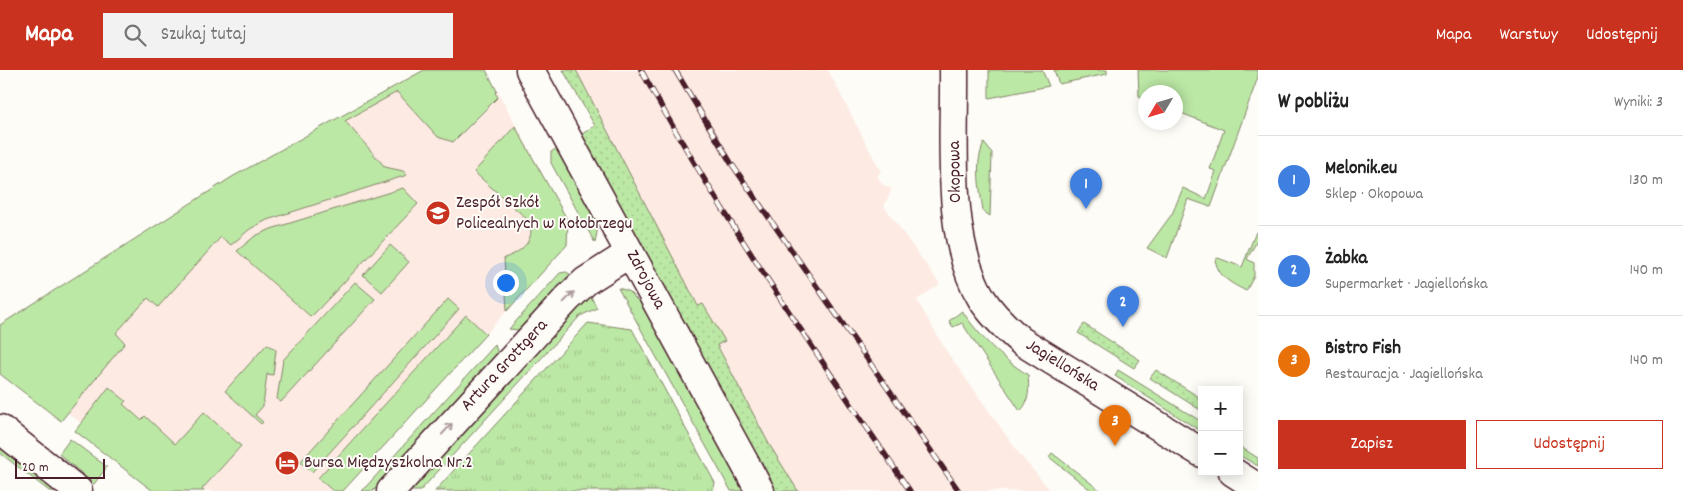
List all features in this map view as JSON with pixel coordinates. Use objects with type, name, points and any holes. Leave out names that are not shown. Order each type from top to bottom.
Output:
[{"type":"street","name":"Zdrojowa","points":[[530,70],[760,491]]},
{"type":"street","name":"Okopowa","points":[[954,70],[955,199],[964,255],[970,272]]},
{"type":"street","name":"Artura Grottgera","points":[[391,491],[567,299],[586,281],[630,253]]},
{"type":"street","name":"Jagiellońska","points":[[970,272],[982,299],[1001,324],[1021,340],[1198,451]]},
{"type":"street","points":[[0,429],[78,491]]},
{"type":"street","points":[[1239,476],[1258,488]]},
{"type":"shaded area","points":[[424,70],[486,70],[568,221],[567,245],[343,491],[170,491],[0,361],[0,325],[232,177]]},
{"type":"shaded area","points":[[575,70],[828,70],[881,172],[877,176],[883,185],[892,189],[884,206],[940,284],[917,300],[945,349],[1021,456],[1051,491],[793,491]]},
{"type":"green space","points":[[424,70],[486,70],[497,91],[495,93],[498,97],[453,142],[438,137],[397,92],[345,121],[385,167],[403,171],[407,175],[267,220],[250,229],[231,245],[221,237],[158,307],[148,298],[116,333],[125,343],[61,421],[0,374],[0,325],[232,177]]},
{"type":"green space","points":[[563,70],[576,70],[698,306],[703,304],[725,341],[717,345],[769,444],[798,491],[775,491],[582,134],[595,126]]},
{"type":"green space","points":[[989,70],[1042,70],[1049,86],[989,98]]},
{"type":"green space","points":[[1054,70],[1107,70],[1107,74],[1059,84]]},
{"type":"green space","points":[[1138,70],[1258,70],[1258,77],[1211,207],[1188,199],[1167,258],[1147,248],[1172,214],[1183,188],[1206,199],[1216,171],[1210,169],[1224,130],[1183,114],[1183,85],[1139,85]]},
{"type":"green space","points":[[515,126],[568,221],[567,245],[507,311],[504,258],[510,256],[526,244],[531,232],[530,226],[527,219],[474,172]]},
{"type":"green space","points":[[984,143],[992,153],[990,216],[983,211],[978,168]]},
{"type":"green space","points":[[557,148],[596,220],[598,227],[595,243],[551,163],[551,152]]},
{"type":"green space","points":[[403,188],[418,204],[311,317],[237,251],[255,236],[271,229]]},
{"type":"green space","points":[[1256,232],[1258,232],[1258,239],[1247,259],[1254,263],[1254,276],[1246,291],[1223,276],[1215,260],[1218,258],[1242,267]]},
{"type":"green space","points":[[390,245],[409,262],[382,292],[363,275]]},
{"type":"green space","points":[[566,272],[570,274],[519,330],[509,329],[560,273]]},
{"type":"green space","points":[[355,282],[375,299],[281,402],[277,399],[283,360]]},
{"type":"green space","points":[[618,288],[628,291],[644,307],[743,491],[731,491]]},
{"type":"green space","points":[[590,295],[597,308],[580,316],[420,491],[410,491]]},
{"type":"green space","points":[[448,299],[459,309],[312,472],[300,462]]},
{"type":"green space","points":[[962,311],[976,330],[992,346],[1028,375],[1029,390],[1026,404],[1020,411],[962,323],[953,327],[949,321]]},
{"type":"green space","points":[[466,315],[486,334],[343,491],[333,491],[318,478]]},
{"type":"green space","points":[[588,323],[632,329],[715,483],[713,491],[435,491]]},
{"type":"green space","points":[[1084,324],[1140,360],[1134,368],[1078,333]]},
{"type":"green space","points":[[267,344],[276,350],[273,375],[267,374],[263,406],[255,415],[263,422],[261,424],[225,391]]},
{"type":"green space","points":[[495,345],[498,354],[373,491],[362,491]]},
{"type":"green space","points":[[1118,370],[1198,420],[1198,429],[1115,376]]},
{"type":"green space","points":[[1156,370],[1198,396],[1198,408],[1150,378]]},
{"type":"green space","points":[[109,387],[126,401],[123,404],[141,420],[145,416],[175,444],[204,412],[241,446],[202,489],[204,491],[153,491],[75,431]]},
{"type":"green space","points":[[70,439],[107,467],[94,484],[59,454]]},
{"type":"green space","points":[[0,445],[59,491],[49,491],[0,453]]},
{"type":"green space","points":[[1243,449],[1258,458],[1258,466],[1243,457]]},
{"type":"green space","points":[[1052,453],[1101,491],[1092,491],[1049,457]]},
{"type":"railway","points":[[641,70],[736,231],[910,491]]},
{"type":"railway","points":[[675,70],[731,163],[959,491]]},
{"type":"place","name":"Melonik.eu","points":[[1086,209]]},
{"type":"place","name":"Zespół Szkół Policealnych w Kołobrzegu","points":[[438,213]]},
{"type":"place","name":"Żabka","points":[[1123,327]]},
{"type":"place","name":"Bistro Fish","points":[[1115,446]]},
{"type":"place","name":"Bursa Międzyszkolna Nr.2","points":[[287,463]]}]
